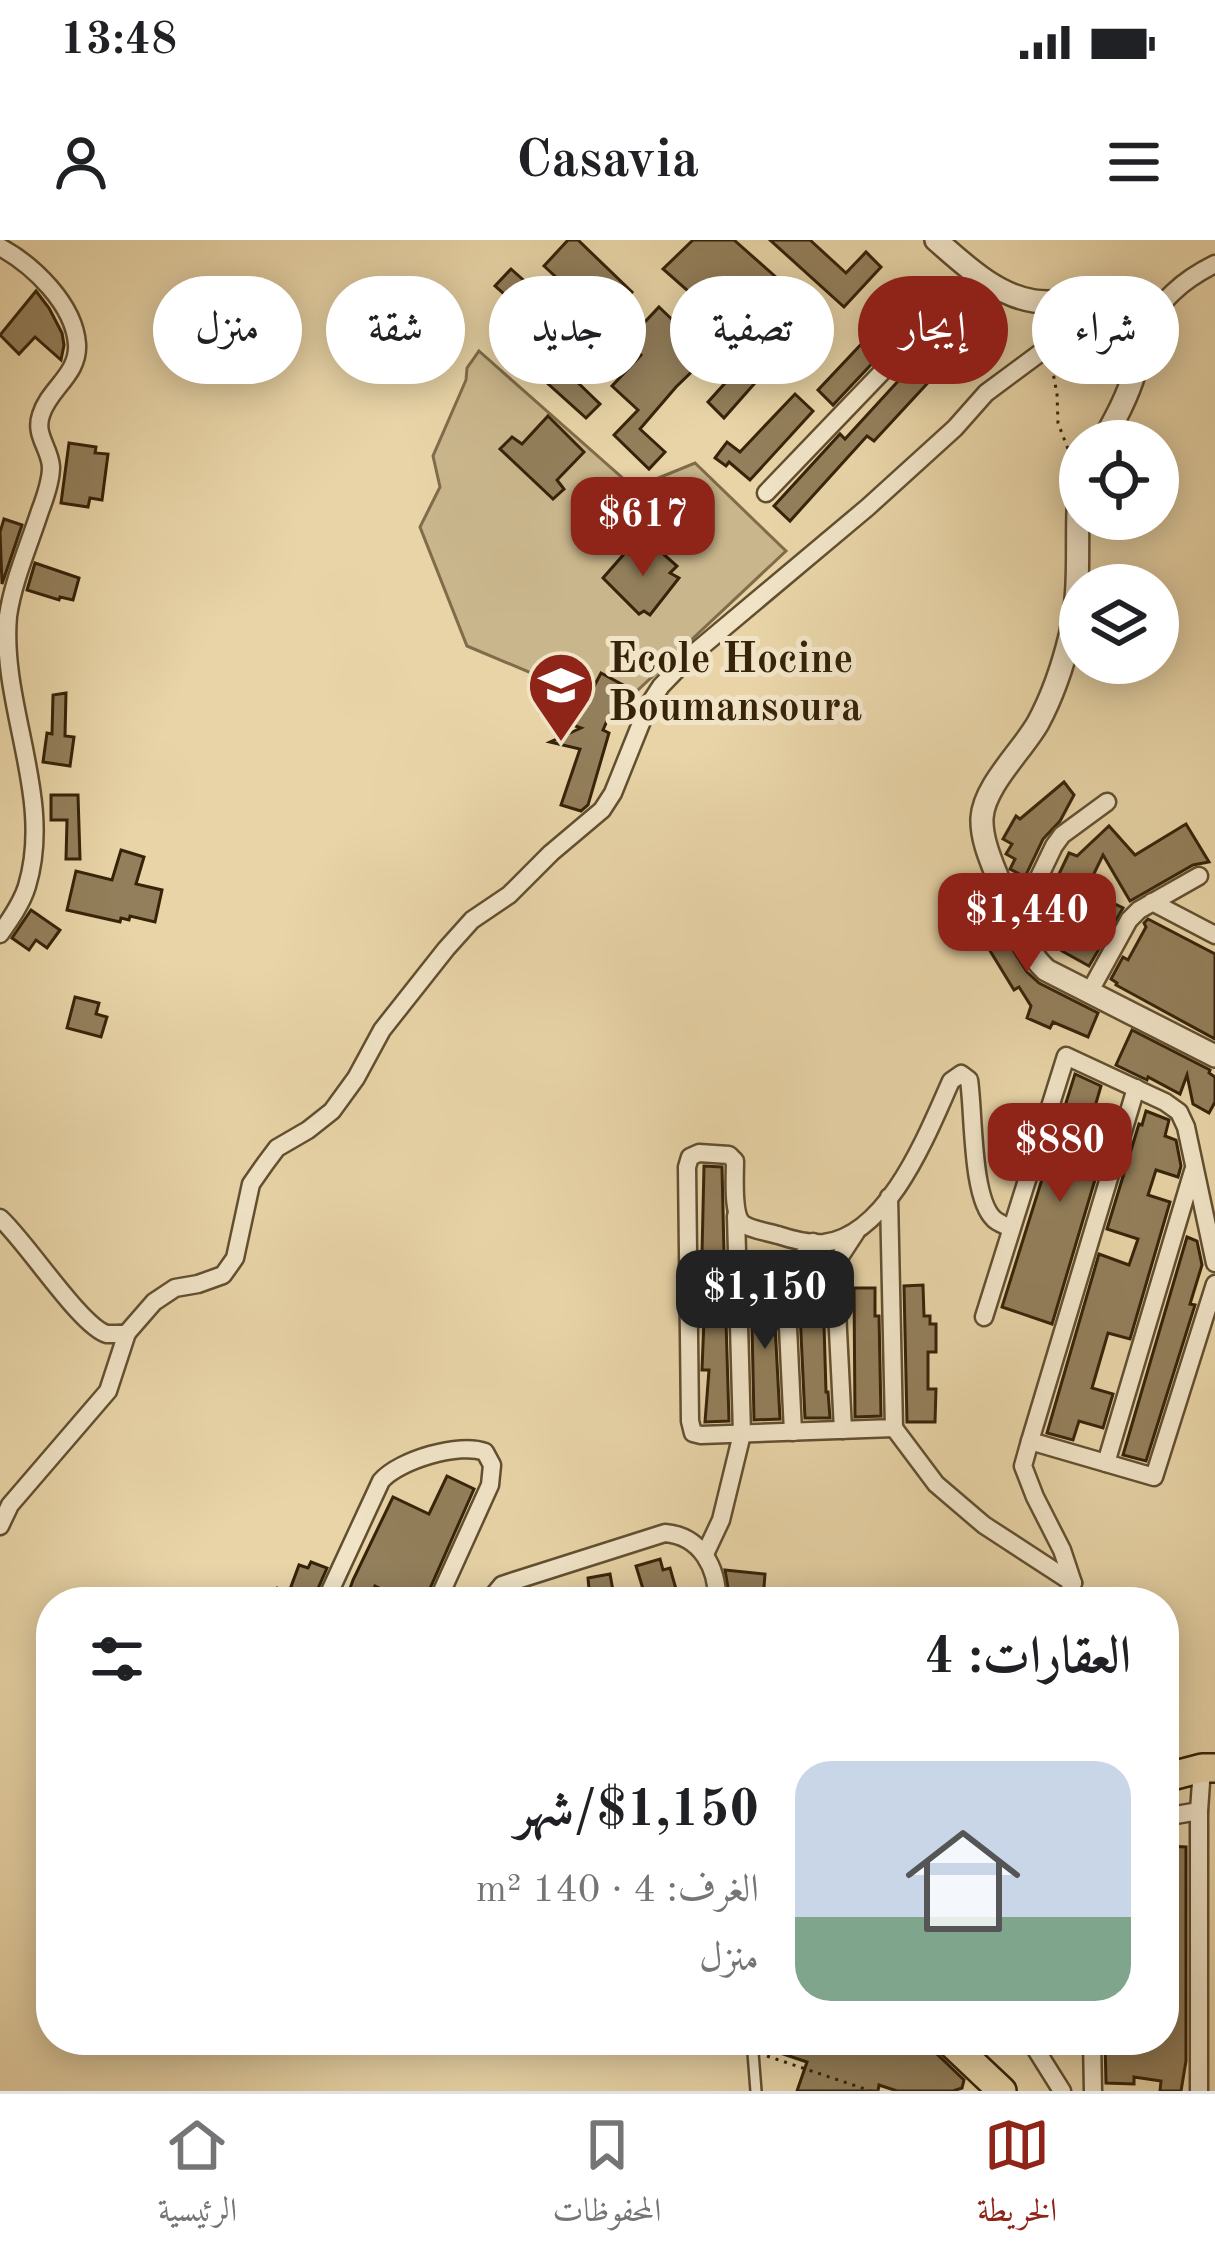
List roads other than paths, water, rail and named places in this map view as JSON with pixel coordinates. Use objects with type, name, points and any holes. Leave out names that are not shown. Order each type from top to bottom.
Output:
[{"type":"main road","points":[[964,2055],[1002,2091]]},
{"type":"street","points":[[936,240],[998,288],[1032,301]]},
{"type":"street","points":[[0,248],[17,257],[66,309],[77,339],[76,360],[40,416],[38,433],[51,467],[8,616],[10,694],[34,825],[26,889],[0,934]]},
{"type":"street","points":[[1179,285],[1215,264]]},
{"type":"street","points":[[766,493],[976,274]]},
{"type":"street","points":[[0,1526],[10,1505],[108,1391],[127,1334],[154,1302],[175,1288],[224,1275],[235,1258],[251,1184],[277,1148],[332,1111],[382,1030],[472,920],[509,895],[602,810],[648,706],[662,686],[688,658],[868,507],[955,428],[986,393],[1032,358]]},
{"type":"street","points":[[1115,420],[1130,384]]},
{"type":"street","points":[[1078,540],[1071,634],[1036,726],[989,795],[982,813],[983,835],[1016,925],[1032,956],[1046,970],[1215,1056]]},
{"type":"street","points":[[1016,925],[1062,835],[1107,802]]},
{"type":"street","points":[[1090,992],[1129,920],[1198,876]]},
{"type":"street","points":[[1152,902],[1215,935]]},
{"type":"street","points":[[984,1317],[1066,1056],[1179,1112],[1215,1263]]},
{"type":"street","points":[[736,1215],[744,1225],[800,1242],[843,1238],[889,1197],[911,1168],[951,1081],[961,1074],[969,1080],[984,1206],[1010,1228]]},
{"type":"street","points":[[1071,1587],[1062,1550],[1023,1466],[1136,1088]]},
{"type":"street","points":[[705,1554],[725,1507],[742,1433],[735,1161],[729,1154],[690,1157],[693,1432],[701,1435],[742,1433],[894,1428]]},
{"type":"street","points":[[1106,1463],[1194,1166]]},
{"type":"street","points":[[889,1197],[894,1428],[936,1484],[984,1525],[1073,1583]]},
{"type":"street","points":[[0,1218],[86,1321],[107,1334],[127,1334]]},
{"type":"street","points":[[844,1430],[836,1271],[860,1226]]},
{"type":"street","points":[[793,1432],[786,1286],[813,1242]]},
{"type":"street","points":[[1030,1441],[1154,1477],[1215,1284]]},
{"type":"street","points":[[332,1587],[389,1472],[403,1463],[472,1447],[485,1452],[492,1465],[490,1485],[444,1587]]},
{"type":"street","points":[[501,1587],[664,1534],[687,1538],[705,1554],[716,1587]]},
{"type":"street","points":[[1199,2091],[1207,2071],[1199,1811],[1208,1768]]},
{"type":"street","points":[[1179,1814],[1199,1811]]},
{"type":"street","points":[[1039,2055],[1062,2091]]},
{"type":"street","points":[[1092,2055],[1093,2091]]},
{"type":"lane","points":[[754,2055],[757,2091]]},
{"type":"place","name":"Ecole Hocine Boumansoura","points":[[561,744]]}]
